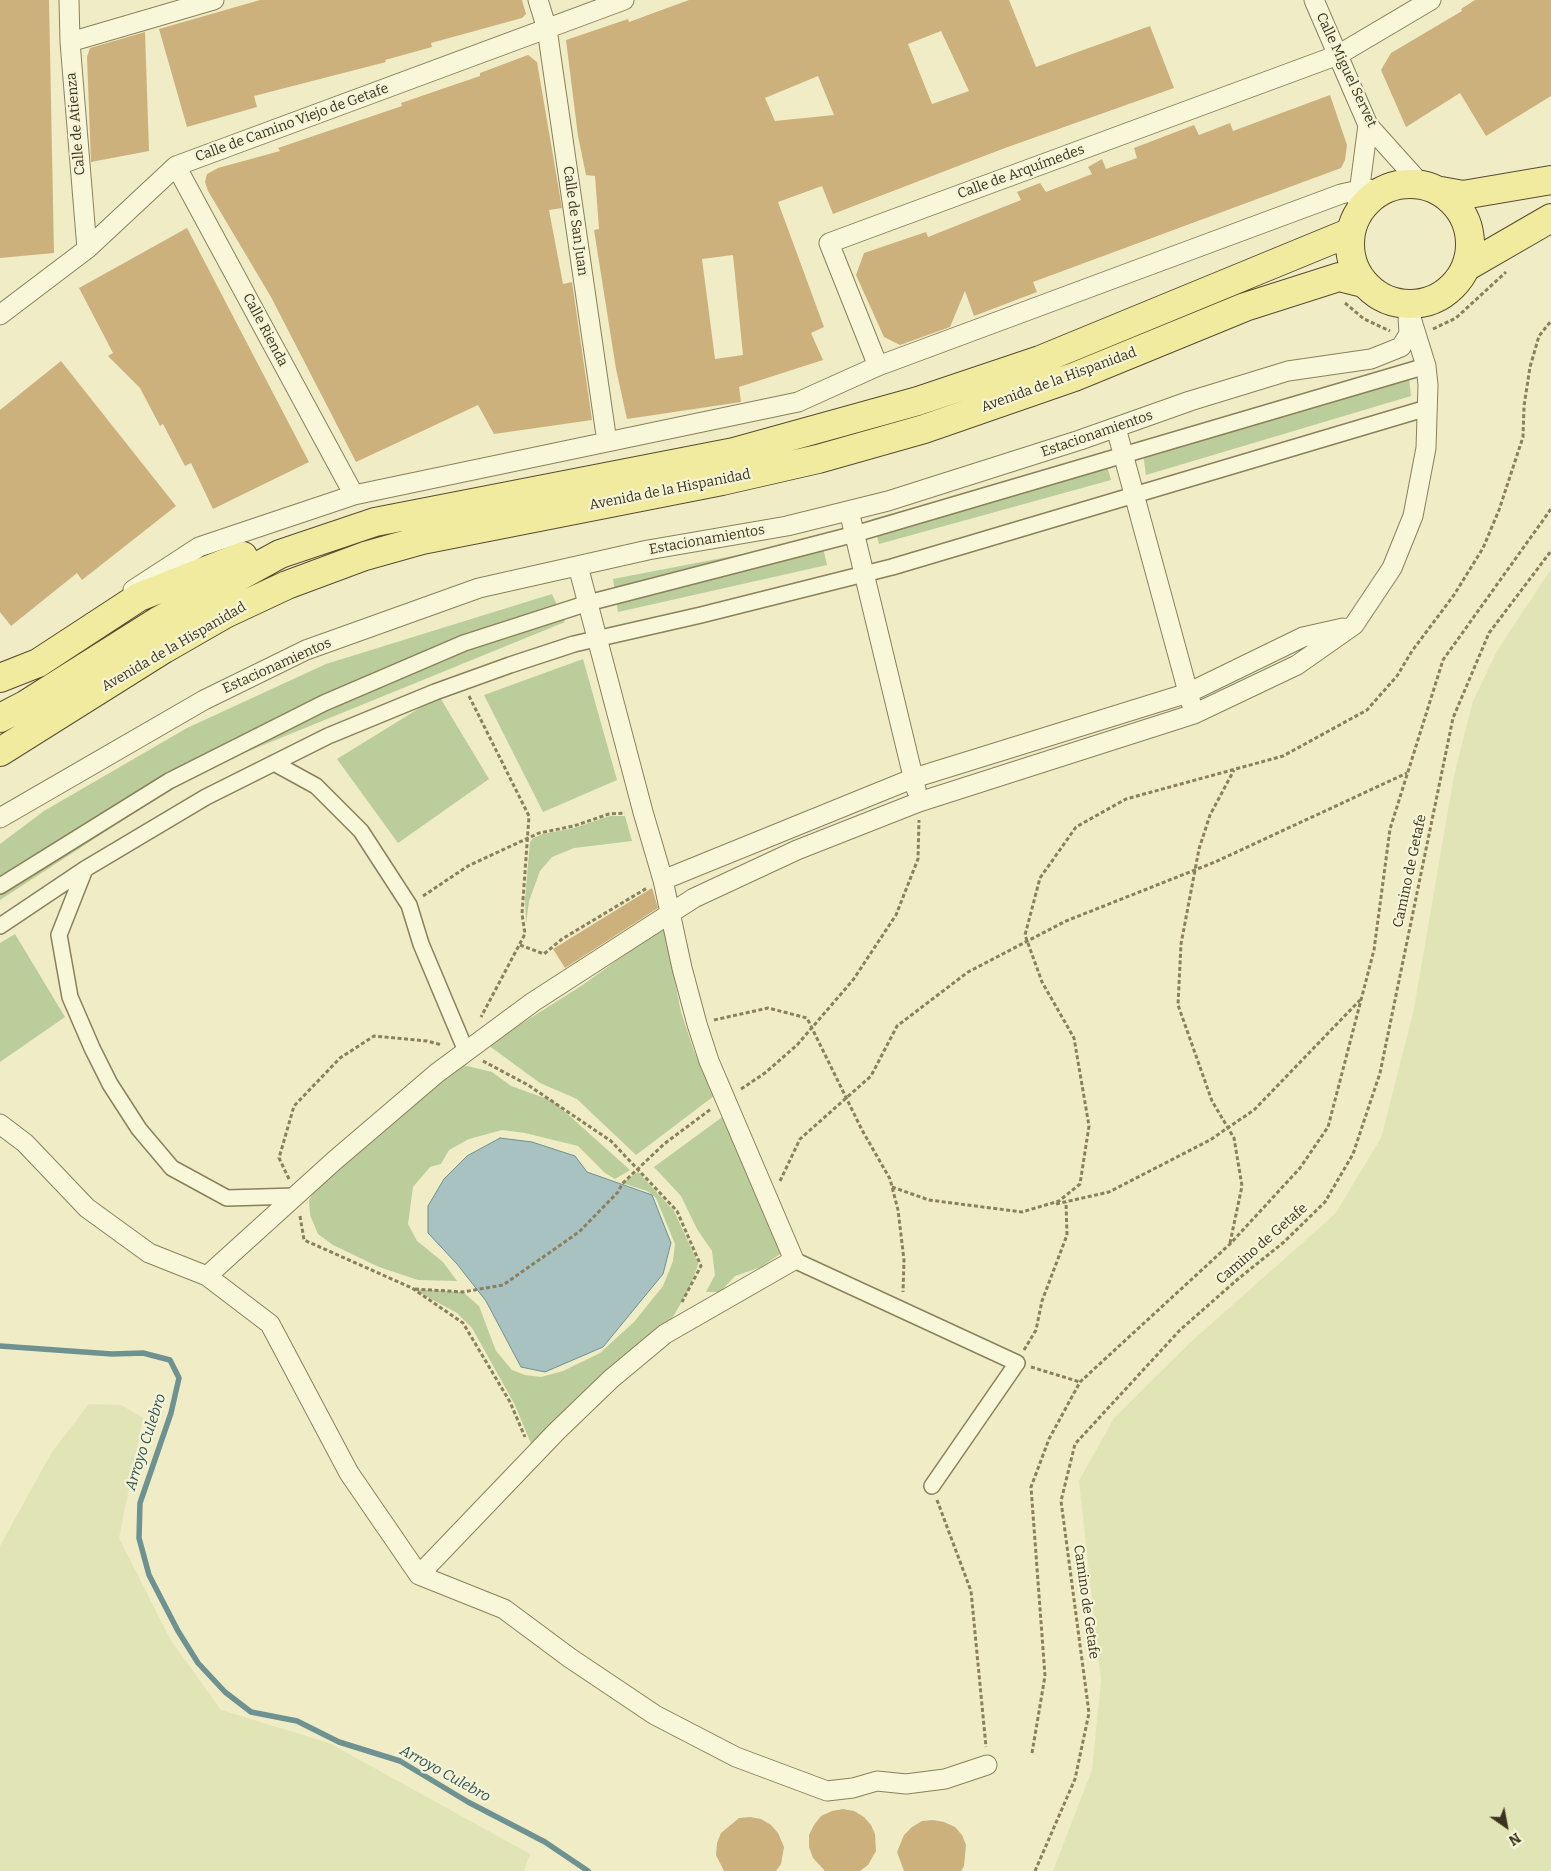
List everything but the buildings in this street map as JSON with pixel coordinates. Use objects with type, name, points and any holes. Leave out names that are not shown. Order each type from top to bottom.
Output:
[{"type":"main road","points":[[1431,187],[1462,210],[1472,238],[1468,266],[1454,287],[1433,301],[1408,305],[1383,299],[1363,283],[1354,268],[1350,250],[1358,204],[1402,184],[1431,187],[1463,195],[1551,180]]},
{"type":"main road","name":"Avenida de la Hispanidad","points":[[0,718],[25,705],[158,621],[238,575],[280,554],[375,522],[734,452],[918,401],[1040,360],[1358,204]]},
{"type":"main road","points":[[1468,266],[1551,218]]},
{"type":"main road","name":"Avenida de la Hispanidad","points":[[0,752],[164,649],[225,614],[288,585],[365,556],[422,540],[722,481],[818,459],[924,429],[1074,377],[1245,307],[1339,277],[1363,283]]},
{"type":"main road","points":[[0,677],[38,663],[139,598],[305,531],[326,538]]},
{"type":"street","name":"Calle de Atienza","points":[[69,0],[70,42],[86,248]]},
{"type":"street","points":[[70,42],[214,0]]},
{"type":"street","name":"Calle de San Juan","points":[[538,0],[547,29],[607,442]]},
{"type":"street","name":"Calle de Camino Viejo de Getafe","points":[[0,315],[86,248],[176,166],[624,0]]},
{"type":"street","name":"Calle Miguel Servet","points":[[1314,0],[1368,125],[1431,187]]},
{"type":"street","points":[[1338,55],[1431,0]]},
{"type":"street","name":"Calle de Arquímedes","points":[[878,366],[828,243],[1338,55]]},
{"type":"street","points":[[0,677],[199,546],[354,495],[798,402],[878,366],[1358,204],[1368,125]]},
{"type":"street","name":"Calle Rienda","points":[[176,166],[354,495]]},
{"type":"street","points":[[207,1276],[430,1079],[466,1051],[533,1002],[694,898],[797,850],[919,802],[1194,714],[1297,665],[1354,625],[1392,568],[1413,516],[1426,448],[1426,366],[1408,305]]},
{"type":"street","name":"Estacionamientos","points":[[0,818],[204,700],[306,650],[479,588],[648,550],[786,526],[888,501],[1288,371],[1371,359],[1401,347],[1409,334],[1408,305]]},
{"type":"street","points":[[0,886],[169,781],[324,703],[464,643],[588,603],[855,534],[1426,366]]},
{"type":"street","points":[[0,926],[85,869],[206,796],[328,736],[462,682],[555,650],[864,574],[1427,408]]},
{"type":"street","points":[[1116,428],[1194,714]]},
{"type":"street","points":[[849,511],[919,802]]},
{"type":"street","points":[[578,566],[643,812],[663,880],[697,1024],[725,1100],[794,1260],[1017,1363],[932,1486]]},
{"type":"street","points":[[663,880],[914,778],[1188,693],[1302,638],[1354,625]]},
{"type":"street","points":[[274,763],[316,786],[361,831],[409,905],[421,944],[466,1051]]},
{"type":"street","points":[[85,869],[60,935],[70,997],[110,1084],[139,1129],[172,1168],[227,1198],[296,1196]]},
{"type":"street","points":[[0,1124],[25,1143],[87,1208],[149,1252],[207,1276],[270,1324],[349,1473],[419,1575],[504,1609],[570,1658],[655,1715],[736,1757],[827,1790],[853,1788],[876,1781],[906,1784],[945,1779],[987,1765]]},
{"type":"street","points":[[419,1575],[611,1379],[665,1334],[794,1260]]},
{"type":"path","points":[[892,1187],[929,1200],[1022,1212],[1059,1202],[1080,1184],[1089,1126],[1074,1038],[1042,982],[1025,936],[1040,878],[1076,827],[1126,799],[1283,756],[1367,710],[1397,676],[1412,652],[1454,595],[1487,540],[1500,510],[1523,437],[1524,406],[1534,352],[1539,336],[1551,321]]},
{"type":"path","points":[[1032,1754],[1045,1676],[1030,1487],[1049,1439],[1080,1382],[1230,1244],[1300,1168],[1328,1127],[1374,950],[1390,829],[1443,660],[1551,509]]},
{"type":"path","name":"Camino de Getafe","points":[[1035,1871],[1075,1778],[1089,1713],[1061,1502],[1075,1444],[1180,1330],[1284,1242],[1325,1202],[1353,1154],[1380,1073],[1453,718],[1489,633],[1551,551]]},
{"type":"path","points":[[462,682],[529,816],[522,914],[525,934],[480,1018]]},
{"type":"path","points":[[1230,1244],[1242,1186],[1234,1138],[1212,1100],[1178,1005],[1181,944],[1194,870],[1210,816],[1235,770]]},
{"type":"path","points":[[770,1202],[800,1139],[871,1076],[897,1026],[968,972],[1066,921],[1194,870],[1407,772]]},
{"type":"path","points":[[412,1288],[463,1292],[503,1285],[544,1259],[579,1232],[618,1192],[622,1184],[664,1144],[765,1073],[797,1045],[853,980],[896,915],[918,859],[919,802]]},
{"type":"path","points":[[409,905],[468,866],[540,833],[574,826],[609,814],[643,812]]},
{"type":"path","points":[[520,945],[544,954],[562,939],[601,914],[663,880]]},
{"type":"path","points":[[1034,1209],[1109,1192],[1153,1171],[1228,1128],[1254,1110],[1361,999]]},
{"type":"path","points":[[697,1024],[768,1008],[807,1018],[848,1098],[862,1130],[890,1179],[898,1210],[904,1260],[902,1310]]},
{"type":"path","points":[[534,1456],[510,1402],[463,1323],[444,1308],[412,1288],[304,1240],[296,1196],[279,1158],[294,1106],[340,1058],[374,1036],[427,1041],[466,1051],[528,1085],[576,1115],[611,1141],[677,1211],[701,1266],[681,1304]]},
{"type":"path","points":[[1066,1202],[1067,1235],[1042,1301],[1036,1330],[1017,1363],[1080,1382]]},
{"type":"path","points":[[932,1486],[971,1591],[987,1765]]},
{"type":"green space","points":[[1408,369],[1411,396],[1146,475],[1142,447]]},
{"type":"green space","points":[[1104,456],[1111,480],[879,544],[872,519]]},
{"type":"green space","points":[[821,539],[827,565],[618,612],[613,579]]},
{"type":"green space","points":[[1551,569],[1551,1871],[1053,1871],[1092,1770],[1101,1681],[1079,1481],[1114,1418],[1192,1341],[1335,1214],[1381,1138],[1413,1014],[1454,776],[1473,701],[1497,651]]},
{"type":"green space","points":[[552,594],[565,622],[197,772],[0,900],[0,844],[44,811],[187,728],[326,664]]},
{"type":"green space","points":[[583,659],[617,780],[543,812],[484,695]]},
{"type":"green space","points":[[439,696],[489,779],[398,843],[337,759]]},
{"type":"green space","points":[[610,816],[625,816],[632,841],[574,848],[552,857],[540,871],[529,901],[526,924],[525,899],[530,842],[533,838],[543,834],[574,828]]},
{"type":"green space","points":[[664,927],[681,1012],[694,1051],[714,1096],[636,1155],[577,1099],[540,1083],[488,1045],[581,986]]},
{"type":"green space","points":[[15,934],[65,1017],[0,1062],[0,943]]},
{"type":"green space","points":[[459,1064],[492,1072],[511,1086],[553,1101],[630,1170],[615,1179],[605,1173],[578,1146],[525,1133],[502,1130],[469,1139],[449,1150],[441,1164],[430,1167],[413,1187],[408,1224],[417,1241],[443,1262],[457,1281],[418,1280],[379,1267],[333,1245],[318,1234],[310,1215],[309,1200],[320,1183],[336,1172]]},
{"type":"green space","points":[[725,1115],[783,1252],[761,1267],[735,1276],[720,1292],[706,1292],[715,1275],[712,1251],[697,1229],[681,1196],[654,1167]]},
{"type":"green space","points":[[638,1172],[674,1211],[698,1263],[697,1268],[689,1289],[666,1329],[534,1451],[515,1405],[472,1328],[457,1313],[413,1289],[463,1292],[479,1306],[496,1351],[512,1370],[525,1375],[541,1377],[563,1371],[600,1353],[634,1322],[663,1286],[673,1261],[675,1244],[656,1198],[647,1191],[622,1183]]},
{"type":"green space","points":[[89,1404],[121,1405],[143,1418],[119,1538],[170,1639],[221,1710],[329,1743],[530,1854],[524,1871],[0,1871],[0,1546],[52,1452]]},
{"type":"water","points":[[500,1138],[532,1142],[575,1156],[587,1172],[652,1195],[671,1243],[663,1274],[603,1347],[545,1372],[521,1367],[486,1301],[457,1264],[428,1233],[428,1206],[444,1179],[467,1156]]},
{"type":"waterway","name":"Arroyo Culebro","points":[[0,1346],[112,1354],[143,1353],[170,1360],[179,1378],[171,1413],[140,1503],[139,1538],[149,1575],[178,1631],[198,1663],[225,1692],[251,1712],[297,1721],[339,1742],[400,1761],[468,1802],[545,1842],[588,1871]]}]
